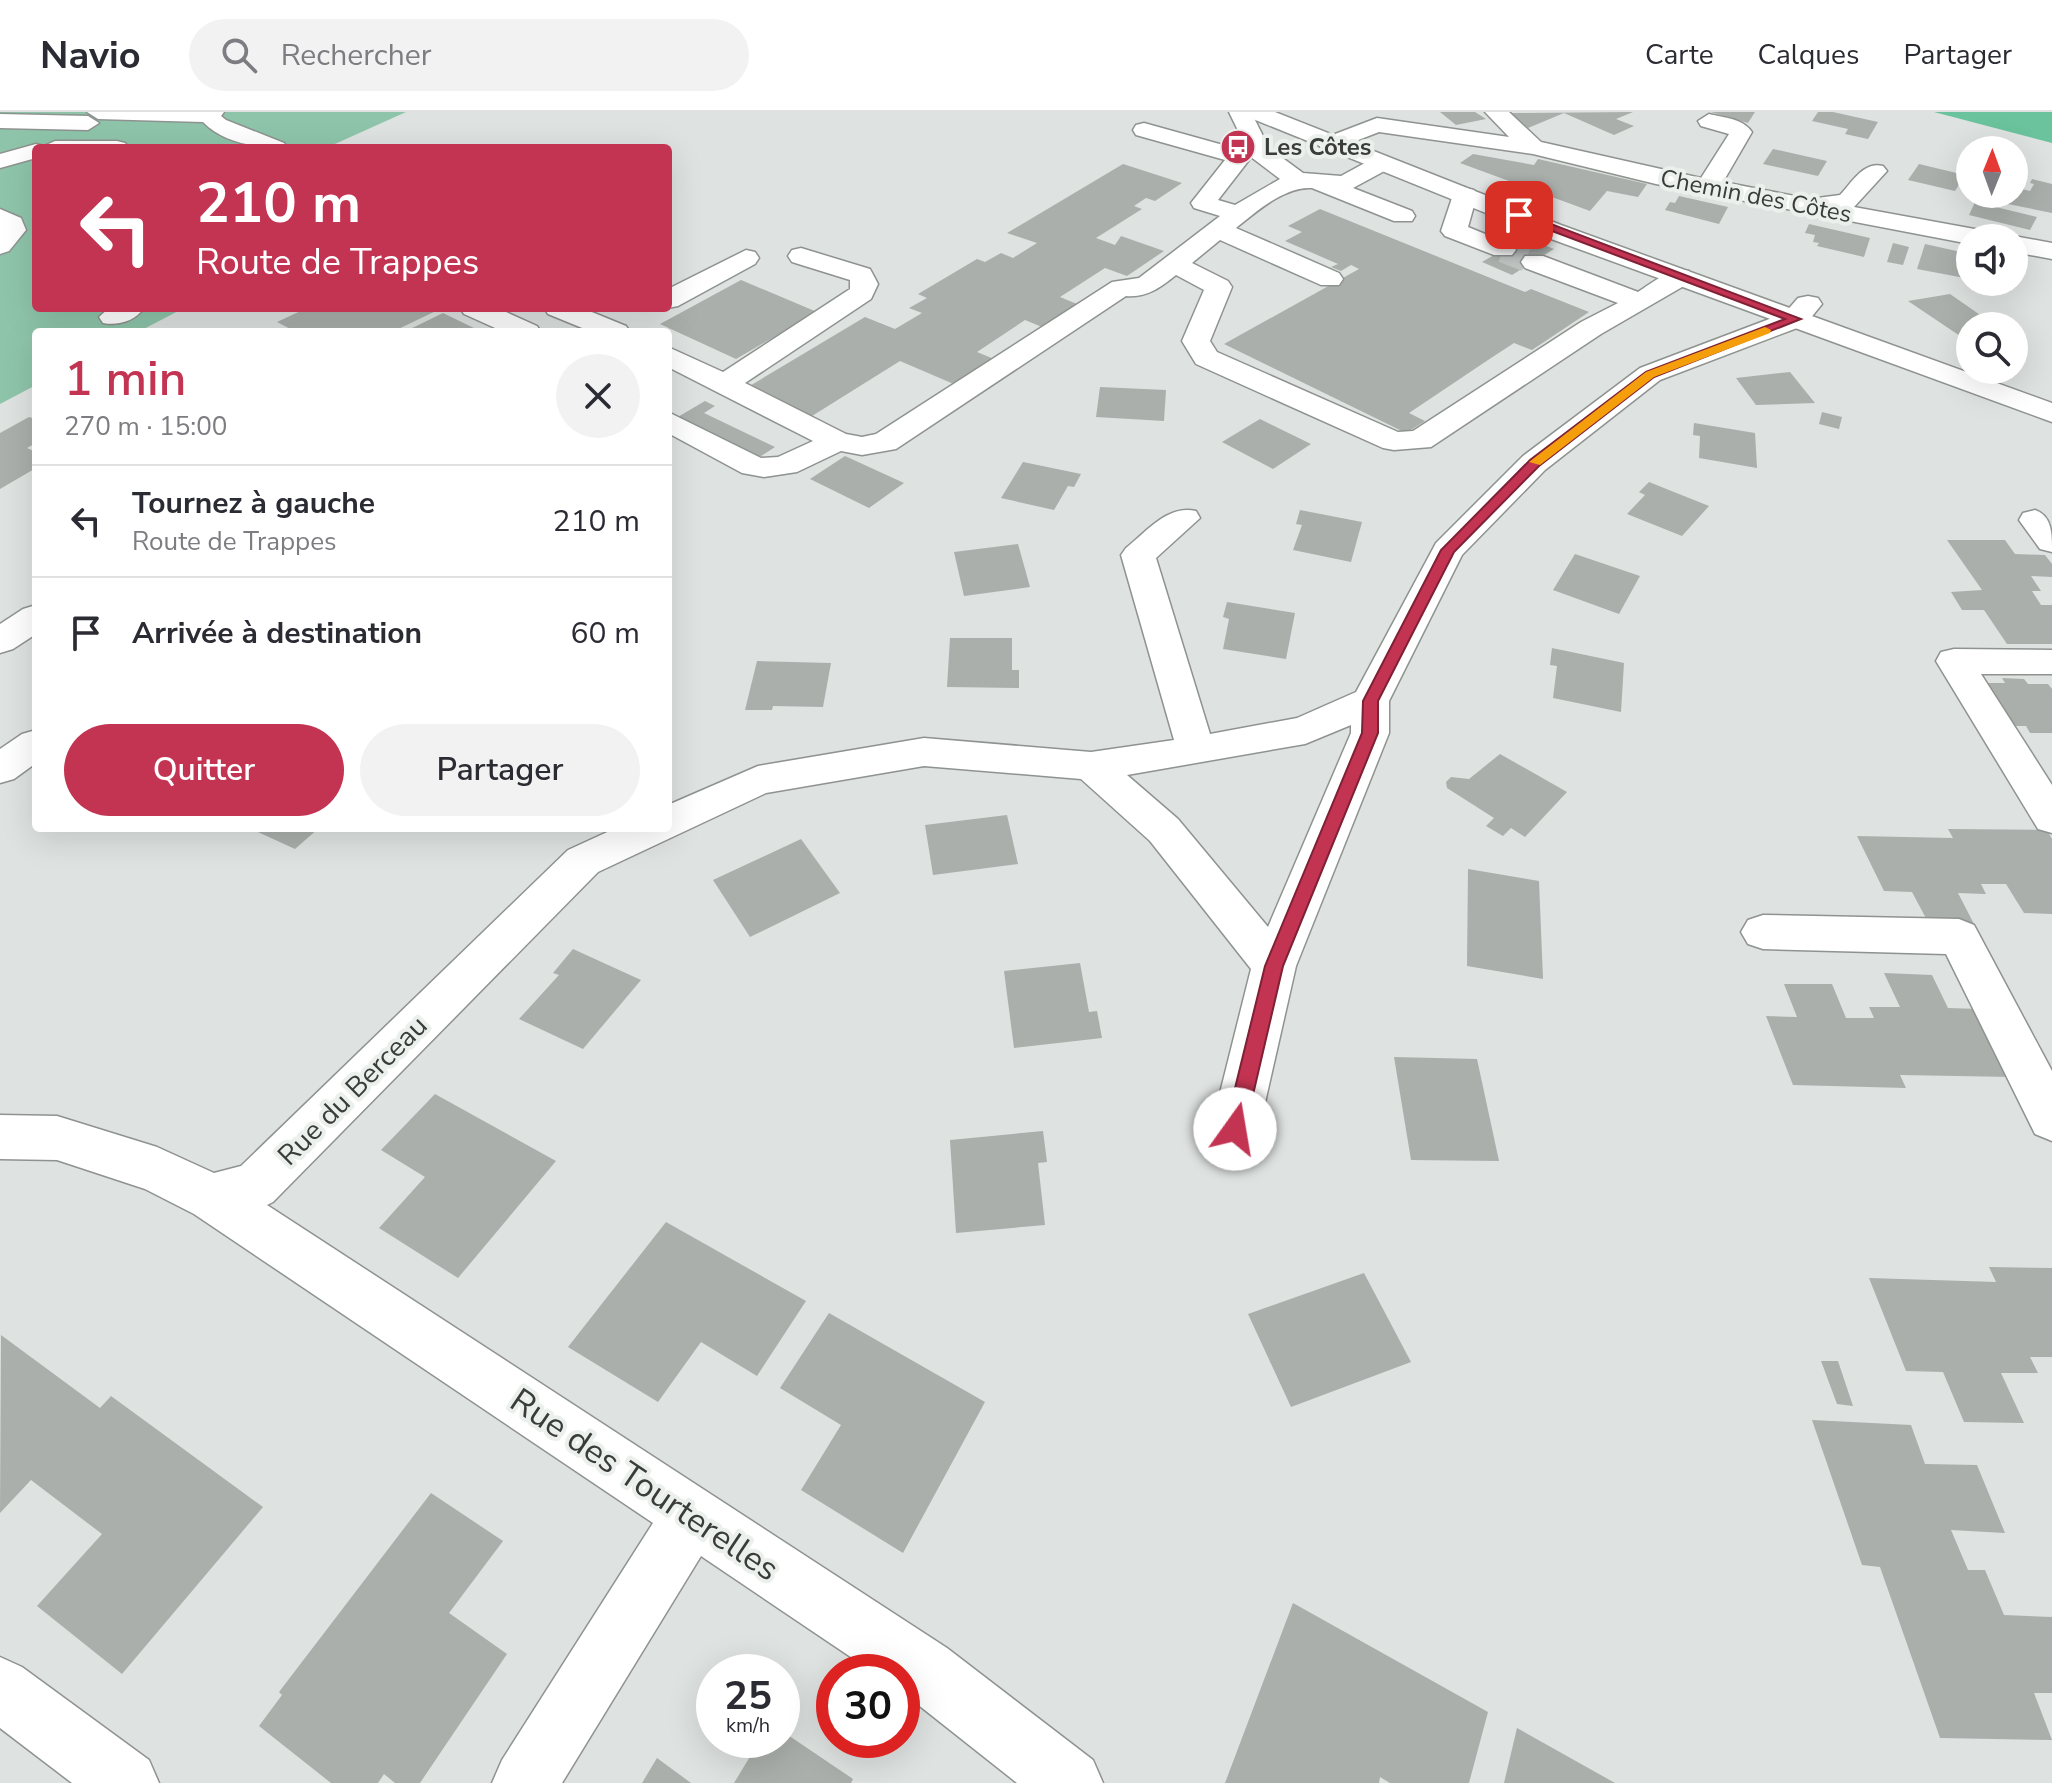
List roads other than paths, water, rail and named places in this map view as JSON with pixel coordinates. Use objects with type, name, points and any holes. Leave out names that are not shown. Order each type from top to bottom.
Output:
[{"type":"street","points":[[1240,112],[1254,146],[1289,176],[1321,184],[1403,216]]},
{"type":"street","points":[[1256,112],[1321,140],[1680,277],[1802,312],[2052,413]]},
{"type":"street","points":[[1496,112],[1533,147]]},
{"type":"street","points":[[0,121],[211,114],[218,125],[266,144]]},
{"type":"street","points":[[1708,187],[1741,132],[1733,126],[1709,121]]},
{"type":"street","name":"Chemin des Côtes","points":[[1289,176],[1281,154],[1377,125],[1533,147],[1708,187],[1956,234]]},
{"type":"street","points":[[1144,130],[1233,155],[1237,160],[1203,203],[1228,222],[1330,279]]},
{"type":"street","points":[[0,137],[62,139],[64,144]]},
{"type":"street","points":[[0,161],[20,153]]},
{"type":"street","points":[[1321,184],[1345,183],[1382,163]]},
{"type":"street","points":[[1808,207],[1848,201],[1875,171]]},
{"type":"street","points":[[672,358],[837,441],[862,446],[885,442],[1121,288],[1148,284],[1289,176]]},
{"type":"street","points":[[1465,195],[1454,231],[1503,250]]},
{"type":"street","points":[[1890,222],[1902,199]]},
{"type":"street","points":[[2028,247],[2052,251]]},
{"type":"street","points":[[726,383],[861,293],[865,284],[861,275],[801,256]]},
{"type":"street","points":[[672,298],[746,258]]},
{"type":"street","points":[[1534,262],[1640,302]]},
{"type":"street","points":[[1175,264],[1219,287],[1196,341],[1206,358],[1394,441],[1407,442],[1420,440],[1591,328],[1680,277]]},
{"type":"street","points":[[498,312],[521,328]]},
{"type":"street","points":[[568,312],[607,328]]},
{"type":"street","points":[[619,328],[646,312]]},
{"type":"street","points":[[1235,1129],[1274,966],[1370,733],[1370,701],[1448,550],[1534,463],[1650,374],[1802,312]]},
{"type":"street","points":[[672,423],[753,466],[766,469],[781,468],[837,441]]},
{"type":"street","points":[[1184,518],[1138,555],[1196,751]]},
{"type":"street","points":[[0,641],[32,620]]},
{"type":"street","points":[[2052,662],[1954,661],[2052,818]]},
{"type":"street","points":[[672,820],[758,780],[924,752],[1091,766],[1196,751],[1305,730],[1370,701]]},
{"type":"street","points":[[1091,766],[1164,830],[1274,966]]},
{"type":"street","name":"Rue du Berceau","points":[[212,1197],[255,1186],[583,861],[646,832]]},
{"type":"street","points":[[1763,932],[1959,937],[2052,1119]]},
{"type":"street","points":[[0,1137],[57,1138],[157,1170],[212,1197]]},
{"type":"street","name":"Rue des Tourterelles","points":[[212,1197],[925,1670],[1070,1783]]},
{"type":"street","points":[[525,1783],[692,1515]]},
{"type":"street","points":[[0,1689],[126,1783]]},
{"type":"tunnel","points":[[1503,250],[1534,262]]},
{"type":"place","name":"Les Côtes","points":[[1238,147]]}]
